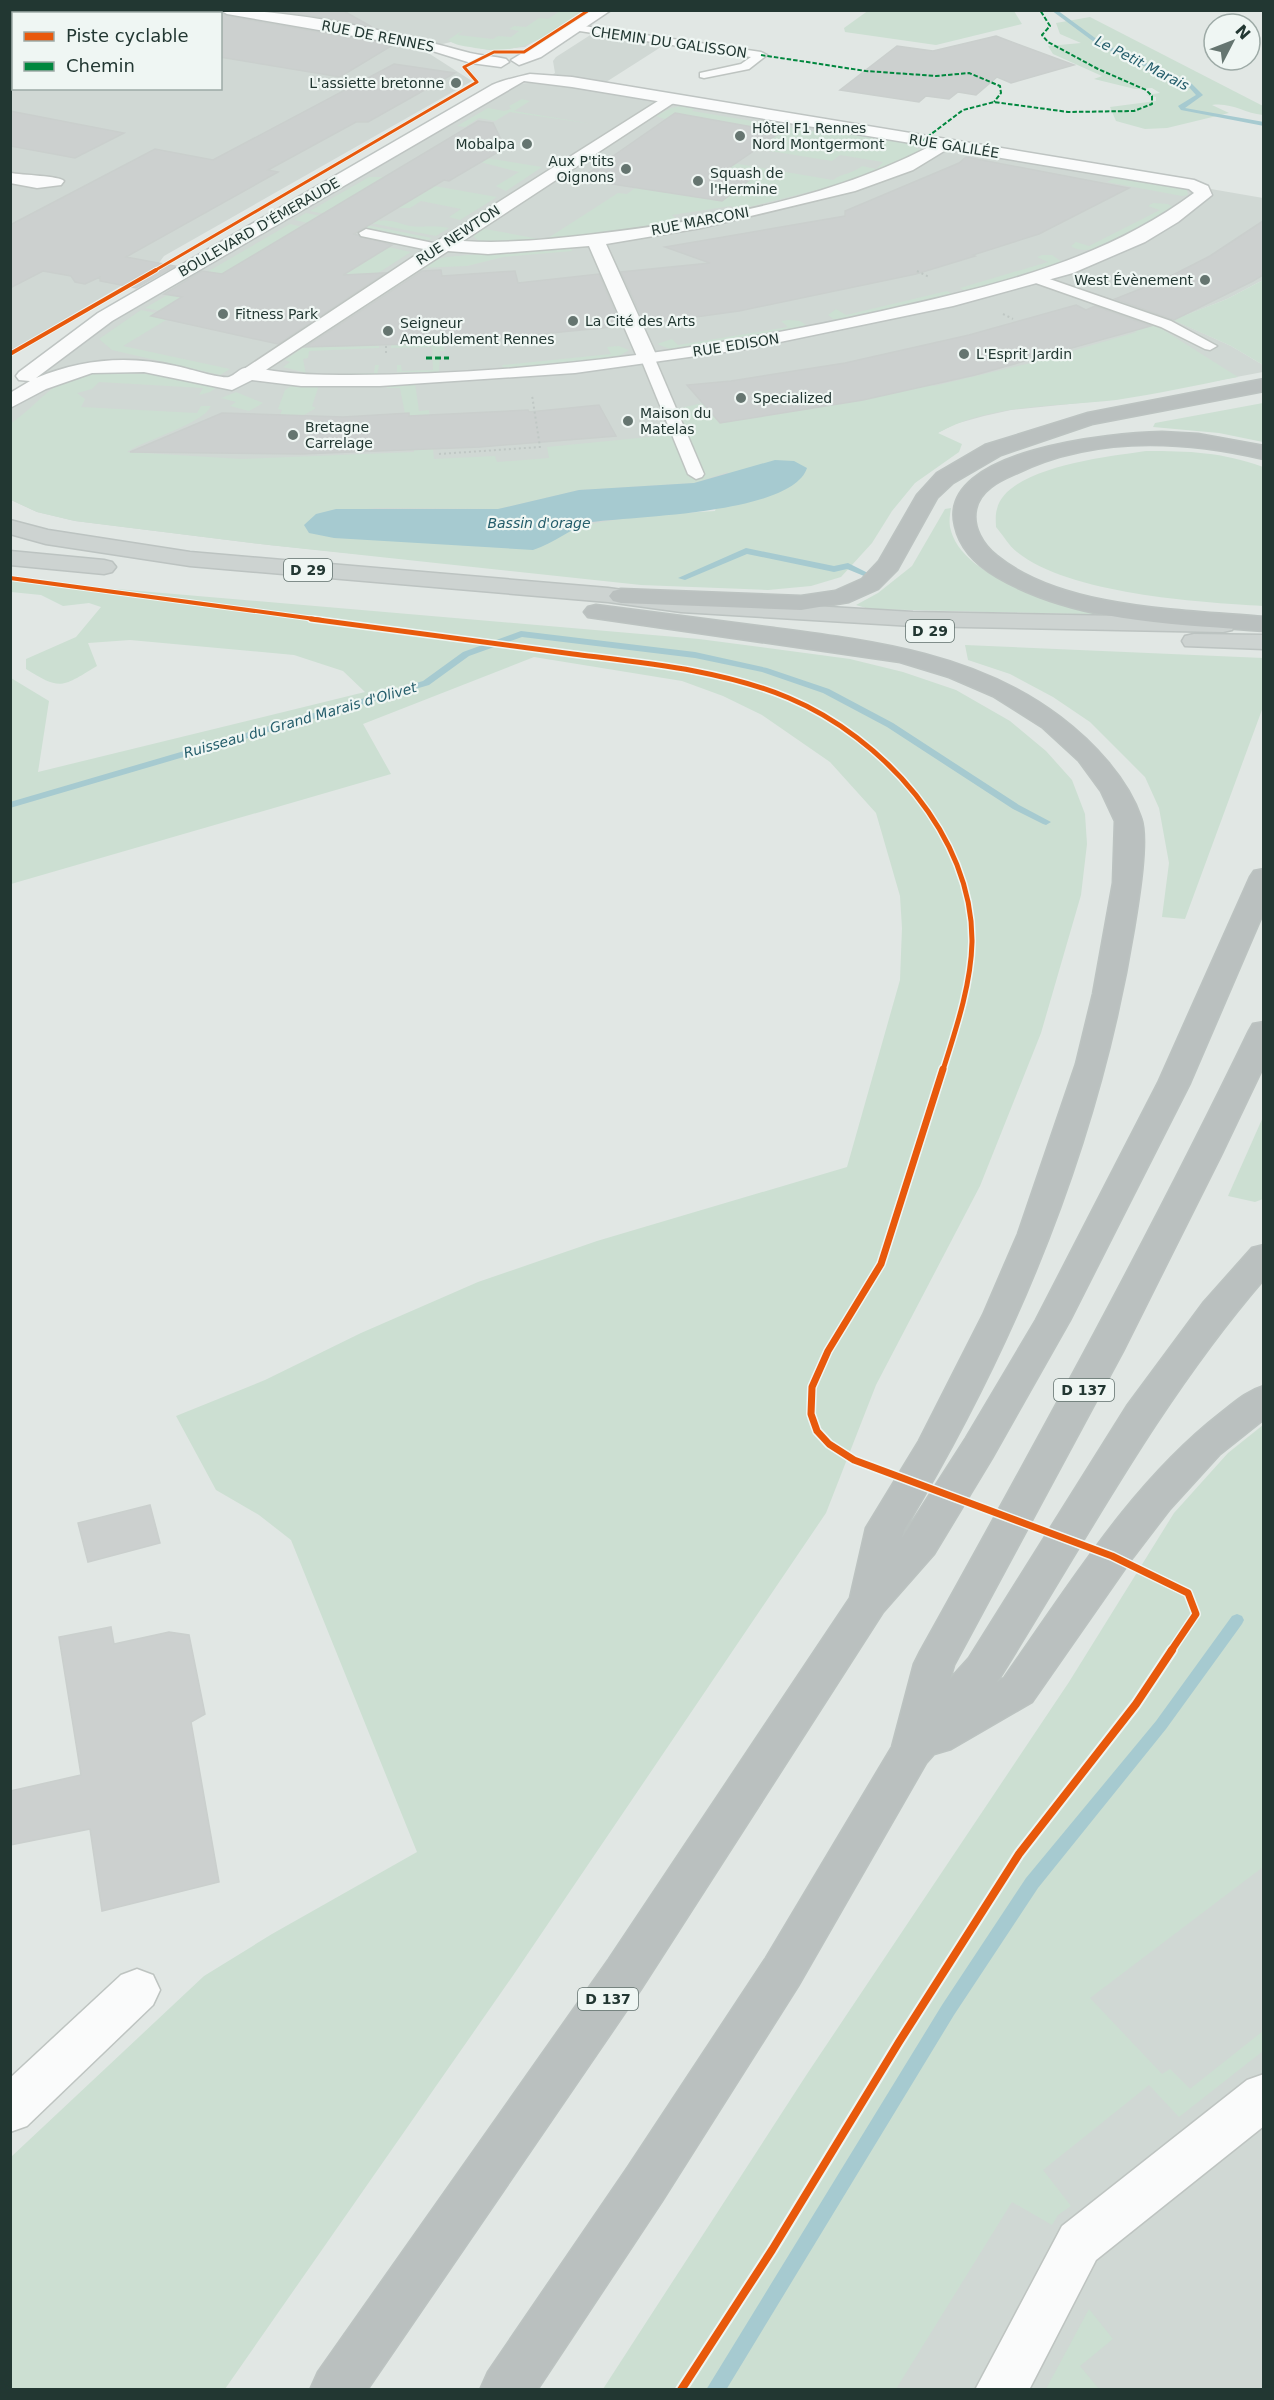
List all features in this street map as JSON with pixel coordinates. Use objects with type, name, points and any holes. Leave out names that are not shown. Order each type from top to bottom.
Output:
[{"type":"highway","points":[[602,604],[801,603],[841,597],[870,584],[889,565],[928,495],[945,478],[993,450],[1088,419],[1263,385]]},
{"type":"highway","points":[[1263,453],[1226,445],[1163,439],[1083,445],[1034,458],[1006,469],[985,481],[973,493],[963,515],[971,542],[980,553],[1002,571],[1048,592],[1099,606],[1263,624]]},
{"type":"highway","points":[[602,604],[904,655],[958,672],[1002,691],[1051,722],[1088,755],[1114,790],[1129,821],[1128,882],[1108,994],[1091,1064],[1063,1153],[1035,1233],[1000,1315],[935,1447],[885,1528],[869,1600]]},
{"type":"highway","name":"D 137","points":[[336,2390],[626,1974],[869,1600],[920,1542],[1053,1320],[1174,1083],[1263,877]]},
{"type":"highway","name":"D 137","points":[[506,2390],[645,2184],[782,1972],[911,1751],[934,1664],[1105,1351],[1205,1155],[1263,1030]]},
{"type":"highway","points":[[911,1751],[983,1670],[1140,1415],[1216,1311],[1263,1256]]},
{"type":"highway","points":[[911,1751],[1018,1690],[1112,1556],[1156,1500],[1207,1444],[1263,1399]]},
{"type":"main road","name":"D 29","points":[[10,527],[46,537],[190,559],[602,604],[681,605],[913,619],[1263,624]]},
{"type":"main road","name":"D 29","points":[[10,558],[932,631],[1263,642]]},
{"type":"street","name":"RUE DE RENNES","points":[[227,10],[425,44],[523,80]]},
{"type":"street","points":[[546,69],[551,56],[604,10]]},
{"type":"street","points":[[493,69],[536,54],[620,10]]},
{"type":"street","name":"RUE GALILÉE","points":[[519,60],[546,69],[572,82]]},
{"type":"street","name":"BOULEVARD D'ÉMERAUDE","points":[[10,364],[93,310],[483,86],[493,69]]},
{"type":"street","name":"BOULEVARD D'ÉMERAUDE","points":[[10,389],[105,317],[498,88],[546,69]]},
{"type":"street","name":"RUE GALILÉE","points":[[523,80],[572,82],[1194,185]]},
{"type":"street","name":"RUE NEWTON","points":[[240,378],[669,99]]},
{"type":"street","name":"RUE MARCONI","points":[[440,246],[503,249],[595,239],[689,224],[821,195],[904,167],[946,144]]},
{"type":"street","points":[[10,178],[37,183],[56,181]]},
{"type":"street","name":"RUE EDISON","points":[[10,402],[36,384],[54,376],[106,364],[143,366],[240,378],[297,381],[500,374],[648,359],[832,328],[968,297],[1086,261],[1160,226],[1203,195],[1202,190],[1194,185]]},
{"type":"street","points":[[595,239],[648,359]]},
{"type":"street","points":[[10,2110],[137,1990]]},
{"type":"street","points":[[1001,2390],[1079,2242],[1263,2097]]},
{"type":"lane","name":"CHEMIN DU GALISSON","points":[[584,29],[761,55],[745,67],[704,75]]},
{"type":"lane","points":[[366,233],[440,246]]},
{"type":"lane","points":[[1035,278],[1166,324],[1210,346]]},
{"type":"lane","points":[[648,359],[696,474]]},
{"type":"path","points":[[439,454],[540,447],[531,392]]},
{"type":"shaded area","points":[[47,10],[582,11],[525,47],[489,50],[451,42],[422,49],[472,81],[164,256],[158,264],[11,351],[11,28],[12,90],[222,90],[222,12],[43,12]]},
{"type":"shaded area","points":[[595,32],[653,41],[661,47],[603,84],[1263,198],[1263,280],[1227,299],[1174,320],[1231,346],[1263,365],[1263,372],[1119,399],[1011,410],[984,416],[955,424],[894,455],[475,566],[269,545],[75,521],[37,512],[11,500],[10,397],[129,307],[515,84],[540,82],[555,73],[553,61],[556,57]]},
{"type":"shaded area","points":[[1263,1434],[1263,2389],[715,2390]]},
{"type":"green space","points":[[869,10],[1014,11],[1022,24],[936,45],[845,32],[844,28]]},
{"type":"green space","points":[[560,11],[582,11],[544,36],[520,47],[492,50],[461,46],[448,40],[463,30],[458,35],[493,39],[498,36],[511,37],[519,31],[509,29],[514,26],[526,27],[539,18],[548,19]]},
{"type":"green space","points":[[1090,17],[1263,106],[1263,115],[1219,104],[1212,105],[1229,113],[1167,128],[1145,129],[1116,121],[1110,107],[1156,101],[1156,97],[1146,95],[1160,93],[1152,88],[1135,89],[1094,79],[1102,76],[1053,54],[1048,46],[1081,43],[1060,34],[1056,23]]},
{"type":"green space","points":[[522,99],[530,101],[514,111],[593,124],[510,112],[495,121],[479,118],[465,127],[457,126],[488,108],[504,111],[511,109],[509,106]]},
{"type":"green space","points":[[697,107],[692,111],[835,135],[841,130],[918,144],[915,148],[925,150],[849,182],[737,210],[731,206],[672,215],[679,221],[545,241],[482,244],[471,234],[480,228],[545,240],[618,193],[627,194],[635,188],[740,191],[745,187],[742,186],[755,175],[664,159],[667,152],[833,180],[862,166],[876,169],[883,162],[840,155],[832,161],[744,147],[656,116],[671,108]]},
{"type":"green space","points":[[486,158],[542,167],[506,191],[496,186],[519,172],[480,162]]},
{"type":"green space","points":[[369,177],[383,177],[497,197],[460,220],[449,217],[461,209],[421,201],[410,208],[398,208],[422,193],[379,218],[380,221],[392,221],[413,227],[449,228],[436,236],[310,211]]},
{"type":"green space","points":[[1118,177],[1178,186],[1187,190],[1188,195],[1182,196],[1107,182]]},
{"type":"green space","points":[[1153,203],[1168,204],[1175,209],[1108,245],[1081,250],[1071,246],[1076,242],[1089,246],[1160,210],[1148,206]]},
{"type":"green space","points":[[306,213],[432,238],[427,241],[354,227],[347,231],[294,220]]},
{"type":"green space","points":[[290,224],[302,227],[160,311],[145,308]]},
{"type":"green space","points":[[571,246],[572,251],[503,257],[467,266],[419,268],[431,261],[446,257]]},
{"type":"green space","points":[[388,247],[411,252],[353,289],[329,284]]},
{"type":"green space","points":[[1052,255],[1062,262],[967,292],[960,288],[1048,262],[1037,257]]},
{"type":"green space","points":[[1263,280],[1263,365],[1231,346],[1173,320],[1227,299]]},
{"type":"green space","points":[[947,291],[955,295],[845,321],[833,319],[828,315],[836,309],[846,315]]},
{"type":"green space","points":[[141,310],[156,313],[152,316],[166,320],[123,346],[230,369],[220,375],[112,350],[99,339]]},
{"type":"green space","points":[[781,321],[800,321],[806,325],[794,330],[686,348],[670,349],[657,344],[672,339],[678,345],[788,327]]},
{"type":"green space","points":[[1133,321],[1157,326],[1238,377],[1116,400],[1002,411],[958,423],[938,433],[962,444],[959,452],[915,483],[892,511],[872,543],[841,577],[811,586],[768,590],[641,585],[269,545],[75,521],[37,512],[11,500],[10,424],[60,383],[77,374],[96,370],[137,370],[217,387],[199,395],[203,388],[99,382],[92,389],[77,393],[85,399],[81,407],[197,413],[201,406],[211,406],[197,419],[127,452],[242,459],[414,452],[409,414],[405,414],[400,388],[387,388],[386,384],[415,383],[419,411],[429,410],[434,459],[495,456],[497,462],[549,458],[547,447],[659,436],[658,432],[671,431],[690,478],[704,476],[676,409],[703,403],[720,423],[862,400],[919,376],[934,386],[1031,363],[1137,332],[1122,324]],"holes":[[[728,472],[715,511],[636,516],[575,527],[367,508],[498,509],[579,490],[694,483]]]},
{"type":"green space","points":[[318,337],[328,339],[319,347],[379,346],[379,348],[309,351],[308,358],[303,359],[306,375],[374,373],[375,365],[379,365],[377,375],[304,377],[303,372],[283,367],[290,362],[285,360]]},
{"type":"green space","points":[[443,342],[445,351],[440,351],[439,372],[397,372],[397,365],[401,365],[402,371],[433,370],[432,347],[391,348],[391,345]]},
{"type":"green space","points":[[619,346],[629,350],[616,358],[504,369],[502,365],[611,354],[607,347]]},
{"type":"green space","points":[[293,385],[319,385],[312,406],[316,408],[304,415],[280,415],[282,410],[278,409],[285,390]]},
{"type":"green space","points":[[236,392],[263,403],[249,411],[230,406],[236,402],[221,398]]},
{"type":"green space","points":[[1263,403],[1263,442],[1219,433],[1153,427],[1155,423]]},
{"type":"green space","points":[[1146,451],[1205,453],[1263,467],[1263,606],[1204,602],[1135,593],[1068,578],[1040,566],[1017,552],[996,527],[997,509],[1005,495],[1019,483],[1062,466]]},
{"type":"green space","points":[[951,508],[950,527],[958,546],[974,563],[995,577],[1046,598],[1115,615],[869,609],[856,605],[878,593],[912,566],[945,509]]},
{"type":"green space","points":[[11,580],[699,639],[850,659],[903,672],[956,690],[1010,721],[1046,751],[1072,780],[1085,814],[1087,844],[1081,895],[1041,1033],[980,1186],[876,1385],[826,1513],[512,1977],[225,2389],[11,2389],[11,2157],[204,1976],[272,1934],[417,1852],[291,1540],[259,1515],[216,1490],[176,1416],[265,1380],[361,1333],[478,1282],[597,1241],[847,1167],[900,980],[902,928],[900,896],[876,813],[830,762],[762,715],[723,696],[682,681],[534,657],[363,724],[391,774],[11,884],[11,678],[49,701],[38,772],[365,692],[343,671],[294,655],[130,640],[88,643],[97,666],[62,684],[47,681],[26,669],[26,659],[76,637],[101,607],[89,603],[63,606],[41,595],[11,592]]},
{"type":"green space","points":[[965,645],[1263,658],[1263,707],[1185,919],[1162,917],[1169,863],[1159,808],[1145,777],[1090,722],[1053,697],[1010,674],[968,660]]},
{"type":"green space","points":[[1263,1117],[1263,1199],[1255,1202],[1228,1196]]},
{"type":"green space","points":[[1263,1425],[1263,1867],[1090,1998],[1162,2074],[1170,2069],[1190,2089],[1263,2031],[1263,2051],[1179,2117],[1149,2085],[1043,2170],[1071,2206],[1058,2215],[1052,2225],[1012,2202],[896,2389],[603,2389],[807,2074],[1069,1682],[1174,1513],[1228,1453]]},
{"type":"green space","points":[[1089,2309],[1113,2339],[1080,2366],[1099,2389],[1046,2389]]},
{"type":"water","name":"Bassin d'orage","points":[[775,460],[794,461],[807,468],[795,483],[773,495],[744,504],[710,510],[592,522],[533,550],[334,538],[309,533],[304,525],[316,514],[336,509],[498,509],[579,490],[694,483]]},
{"type":"building","points":[[270,10],[342,10],[372,27],[314,16]]},
{"type":"building","points":[[222,14],[393,45],[340,77],[222,57]]},
{"type":"building","points":[[996,36],[1074,65],[1011,83],[997,77],[976,95],[958,92],[949,99],[926,96],[919,102],[840,90],[897,46],[933,51]]},
{"type":"building","points":[[394,64],[455,73],[368,122],[356,122],[268,170],[278,172],[126,257],[175,266],[136,288],[100,281],[100,277],[85,284],[75,282],[71,276],[43,271],[10,288],[10,225],[155,149],[213,160]]},
{"type":"building","points":[[10,111],[124,133],[75,158],[10,146]]},
{"type":"building","points":[[675,113],[781,132],[726,170],[756,175],[722,201],[580,179]]},
{"type":"building","points":[[478,121],[493,123],[505,148],[449,181],[444,180],[354,234],[392,245],[343,275],[385,273],[278,344],[151,316],[182,297],[164,294],[202,271],[222,274]]},
{"type":"building","points":[[966,157],[1129,188],[1039,234],[973,255],[975,256],[916,274],[739,311],[645,324],[621,272],[710,263],[665,247],[845,216],[845,211],[959,163]]},
{"type":"building","points":[[1263,221],[1263,275],[1253,281],[1174,320],[1115,299],[1163,280],[1210,256]]},
{"type":"building","points":[[441,270],[442,276],[515,271],[518,283],[599,274],[621,326],[450,343],[305,347],[422,271]]},
{"type":"building","points":[[1076,305],[1086,310],[1095,306],[1151,326],[975,375],[863,400],[720,423],[687,385],[731,381],[845,363],[969,335]]},
{"type":"building","points":[[599,405],[616,436],[480,447],[301,454],[130,452],[222,413],[343,417],[409,413],[409,416],[528,410],[529,412]]},
{"type":"building","points":[[150,1505],[160,1543],[88,1562],[78,1523]]},
{"type":"building","points":[[111,1627],[114,1644],[169,1632],[189,1635],[205,1714],[191,1722],[219,1882],[102,1911],[90,1829],[10,1845],[10,1791],[81,1775],[59,1637]]},
{"type":"waterway","name":"Le Petit Marais","points":[[1053,10],[1100,44],[1190,85],[1200,95],[1180,107],[1183,109],[1264,124]]},
{"type":"waterway","name":"Ruisseau du Grand Marais d'Olivet","points":[[682,578],[746,551],[834,569],[848,566],[864,573]]},
{"type":"waterway","name":"Ruisseau du Grand Marais d'Olivet","points":[[10,805],[426,683],[466,654],[521,634],[695,655],[764,670],[826,691],[890,725],[1016,807],[1046,822]]},
{"type":"waterway","points":[[715,2390],[948,2010],[1032,1883],[1161,1725],[1237,1620]]},
{"type":"marked path","points":[[922,141],[963,110],[994,102],[1068,112],[1134,111],[1152,104],[1152,96],[1146,90],[1098,69],[1048,42],[1042,35],[1050,26],[1040,10]]},
{"type":"marked path","points":[[761,55],[866,71],[936,76],[969,73],[1000,86],[1001,93],[994,102]]},
{"type":"marked path","points":[[426,358],[449,358]]},
{"type":"cycle path","points":[[10,354],[404,127],[477,82],[464,67],[494,52],[524,52],[589,10]]},
{"type":"cycle path","points":[[10,578],[641,663],[747,684],[788,698],[836,723],[891,768],[936,824],[965,887],[971,920],[972,943],[970,967],[952,1043],[881,1264],[828,1351],[812,1387],[810,1403],[813,1423],[829,1444],[854,1460],[1112,1556],[1188,1593],[1196,1614],[1136,1704],[1019,1854],[899,2042],[772,2250],[681,2390]]},
{"type":"place","name":"L'assiette bretonne","points":[[456,83]]},
{"type":"place","name":"Hôtel F1 Rennes Nord Montgermont","points":[[740,136]]},
{"type":"place","name":"Mobalpa","points":[[527,144]]},
{"type":"place","name":"Aux P'tits Oignons","points":[[626,169]]},
{"type":"place","name":"Squash de l'Hermine","points":[[698,181]]},
{"type":"place","name":"West Évènement","points":[[1205,280]]},
{"type":"place","name":"Fitness Park","points":[[223,314]]},
{"type":"place","name":"La Cité des Arts","points":[[573,321]]},
{"type":"place","name":"Seigneur Ameublement Rennes","points":[[388,331]]},
{"type":"place","name":"L'Esprit Jardin","points":[[964,354]]},
{"type":"place","name":"Specialized","points":[[741,398]]},
{"type":"place","name":"Maison du Matelas","points":[[628,421]]},
{"type":"place","name":"Bretagne Carrelage","points":[[293,435]]}]
